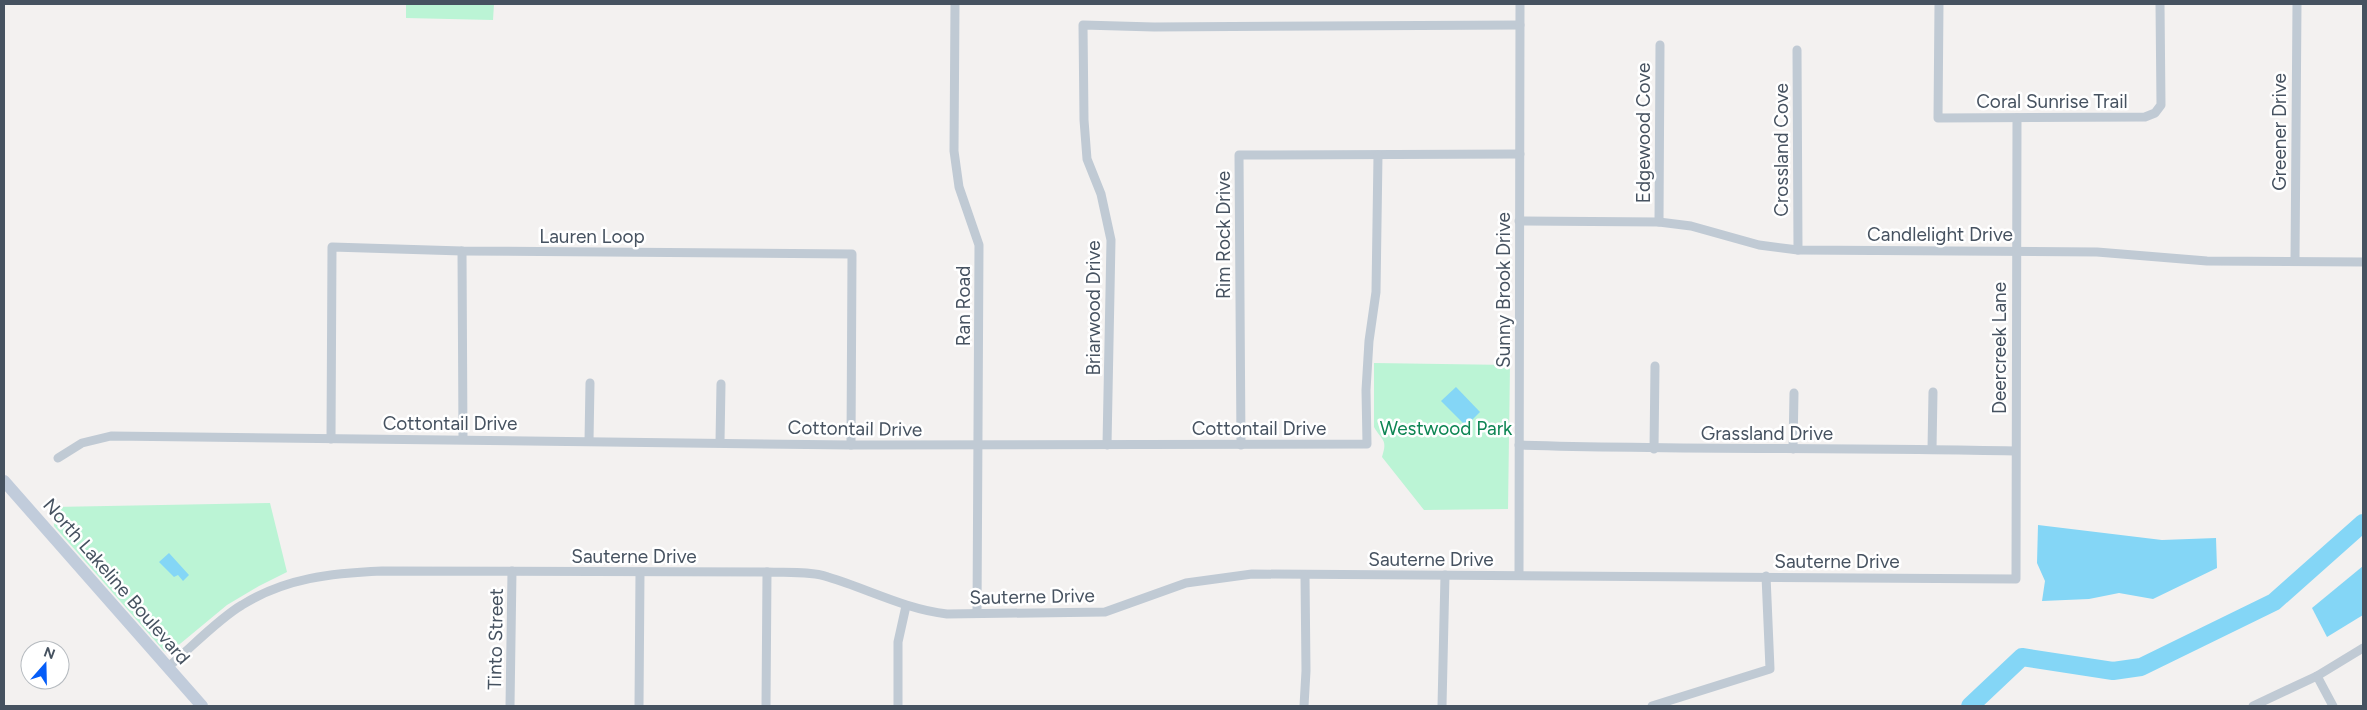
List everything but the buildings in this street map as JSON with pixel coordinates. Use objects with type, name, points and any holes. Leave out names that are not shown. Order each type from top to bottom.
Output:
[{"type":"street","name":"Ran Road","points":[[955,4],[954,151],[959,187],[979,245],[977,613]]},
{"type":"street","name":"Sunny Brook Drive","points":[[1519,576],[1520,4]]},
{"type":"street","name":"Coral Sunrise Trail","points":[[1938,4],[1938,118],[2144,117],[2155,113],[2161,105],[2160,4]]},
{"type":"street","name":"Greener Drive","points":[[2295,261],[2297,4]]},
{"type":"street","name":"Briarwood Drive","points":[[1107,445],[1111,240],[1101,194],[1087,160],[1084,120],[1083,25],[1154,27],[1520,25]]},
{"type":"street","name":"Edgewood Cove","points":[[1659,222],[1660,45]]},
{"type":"street","name":"Crossland Cove","points":[[1797,50],[1798,250]]},
{"type":"street","name":"Deercreek Lane","points":[[2016,579],[2017,118]]},
{"type":"street","name":"Rim Rock Drive","points":[[1241,445],[1239,155],[1520,154]]},
{"type":"street","name":"Cottontail Drive","points":[[58,458],[82,443],[111,436],[851,445],[1367,444],[1366,390],[1376,292],[1378,155]]},
{"type":"street","name":"Candlelight Drive","points":[[1520,221],[1659,222],[1691,226],[1759,245],[1798,250],[2097,252],[2207,261],[2363,262]]},
{"type":"street","name":"Lauren Loop","points":[[331,440],[332,247],[462,251],[852,254],[851,445]]},
{"type":"street","points":[[462,251],[463,439]]},
{"type":"street","points":[[1654,449],[1655,366]]},
{"type":"street","points":[[590,383],[590,441]]},
{"type":"street","points":[[720,442],[721,384]]},
{"type":"street","points":[[1932,449],[1933,392]]},
{"type":"street","points":[[1793,449],[1794,393]]},
{"type":"street","name":"Grassland Drive","points":[[1519,445],[1654,449],[1932,449],[2015,451]]},
{"type":"street","name":"North Lakeline Boulevard","points":[[4,481],[202,706]]},
{"type":"street","name":"Sauterne Drive","points":[[168,667],[241,605],[272,590],[299,580],[333,573],[512,571],[767,572],[826,576],[906,606],[926,612],[947,614],[1104,612],[1186,583],[1252,574],[2016,579]]},
{"type":"street","name":"Tinto Street","points":[[510,706],[512,571]]},
{"type":"street","points":[[639,706],[640,572]]},
{"type":"street","points":[[766,706],[767,572]]},
{"type":"street","points":[[1304,706],[1306,671],[1305,575]]},
{"type":"street","points":[[1442,706],[1445,575]]},
{"type":"street","points":[[1652,706],[1770,669],[1766,576]]},
{"type":"street","points":[[898,706],[898,642],[906,606]]},
{"type":"street","points":[[2253,706],[2317,676],[2363,648]]},
{"type":"street","points":[[2317,676],[2333,706]]},
{"type":"green space","points":[[406,4],[494,4],[493,20],[406,18]]},
{"type":"green space","name":"Westwood Park","points":[[1374,363],[1510,365],[1508,509],[1424,510],[1382,457],[1384,443],[1374,427]]},
{"type":"green space","points":[[270,503],[287,572],[227,605],[169,653],[164,651],[54,526],[53,507]]},
{"type":"water","points":[[1456,387],[1480,412],[1466,426],[1441,401]]},
{"type":"water","points":[[2038,525],[2162,540],[2216,538],[2217,568],[2153,599],[2119,593],[2089,599],[2042,601],[2045,581],[2037,563]]},
{"type":"water","points":[[169,553],[189,575],[183,581],[178,575],[174,577],[159,562]]},
{"type":"water","points":[[2363,566],[2363,615],[2327,637],[2312,608]]},
{"type":"waterway","points":[[1970,706],[2022,657],[2113,671],[2141,667],[2274,602],[2363,523]]}]
